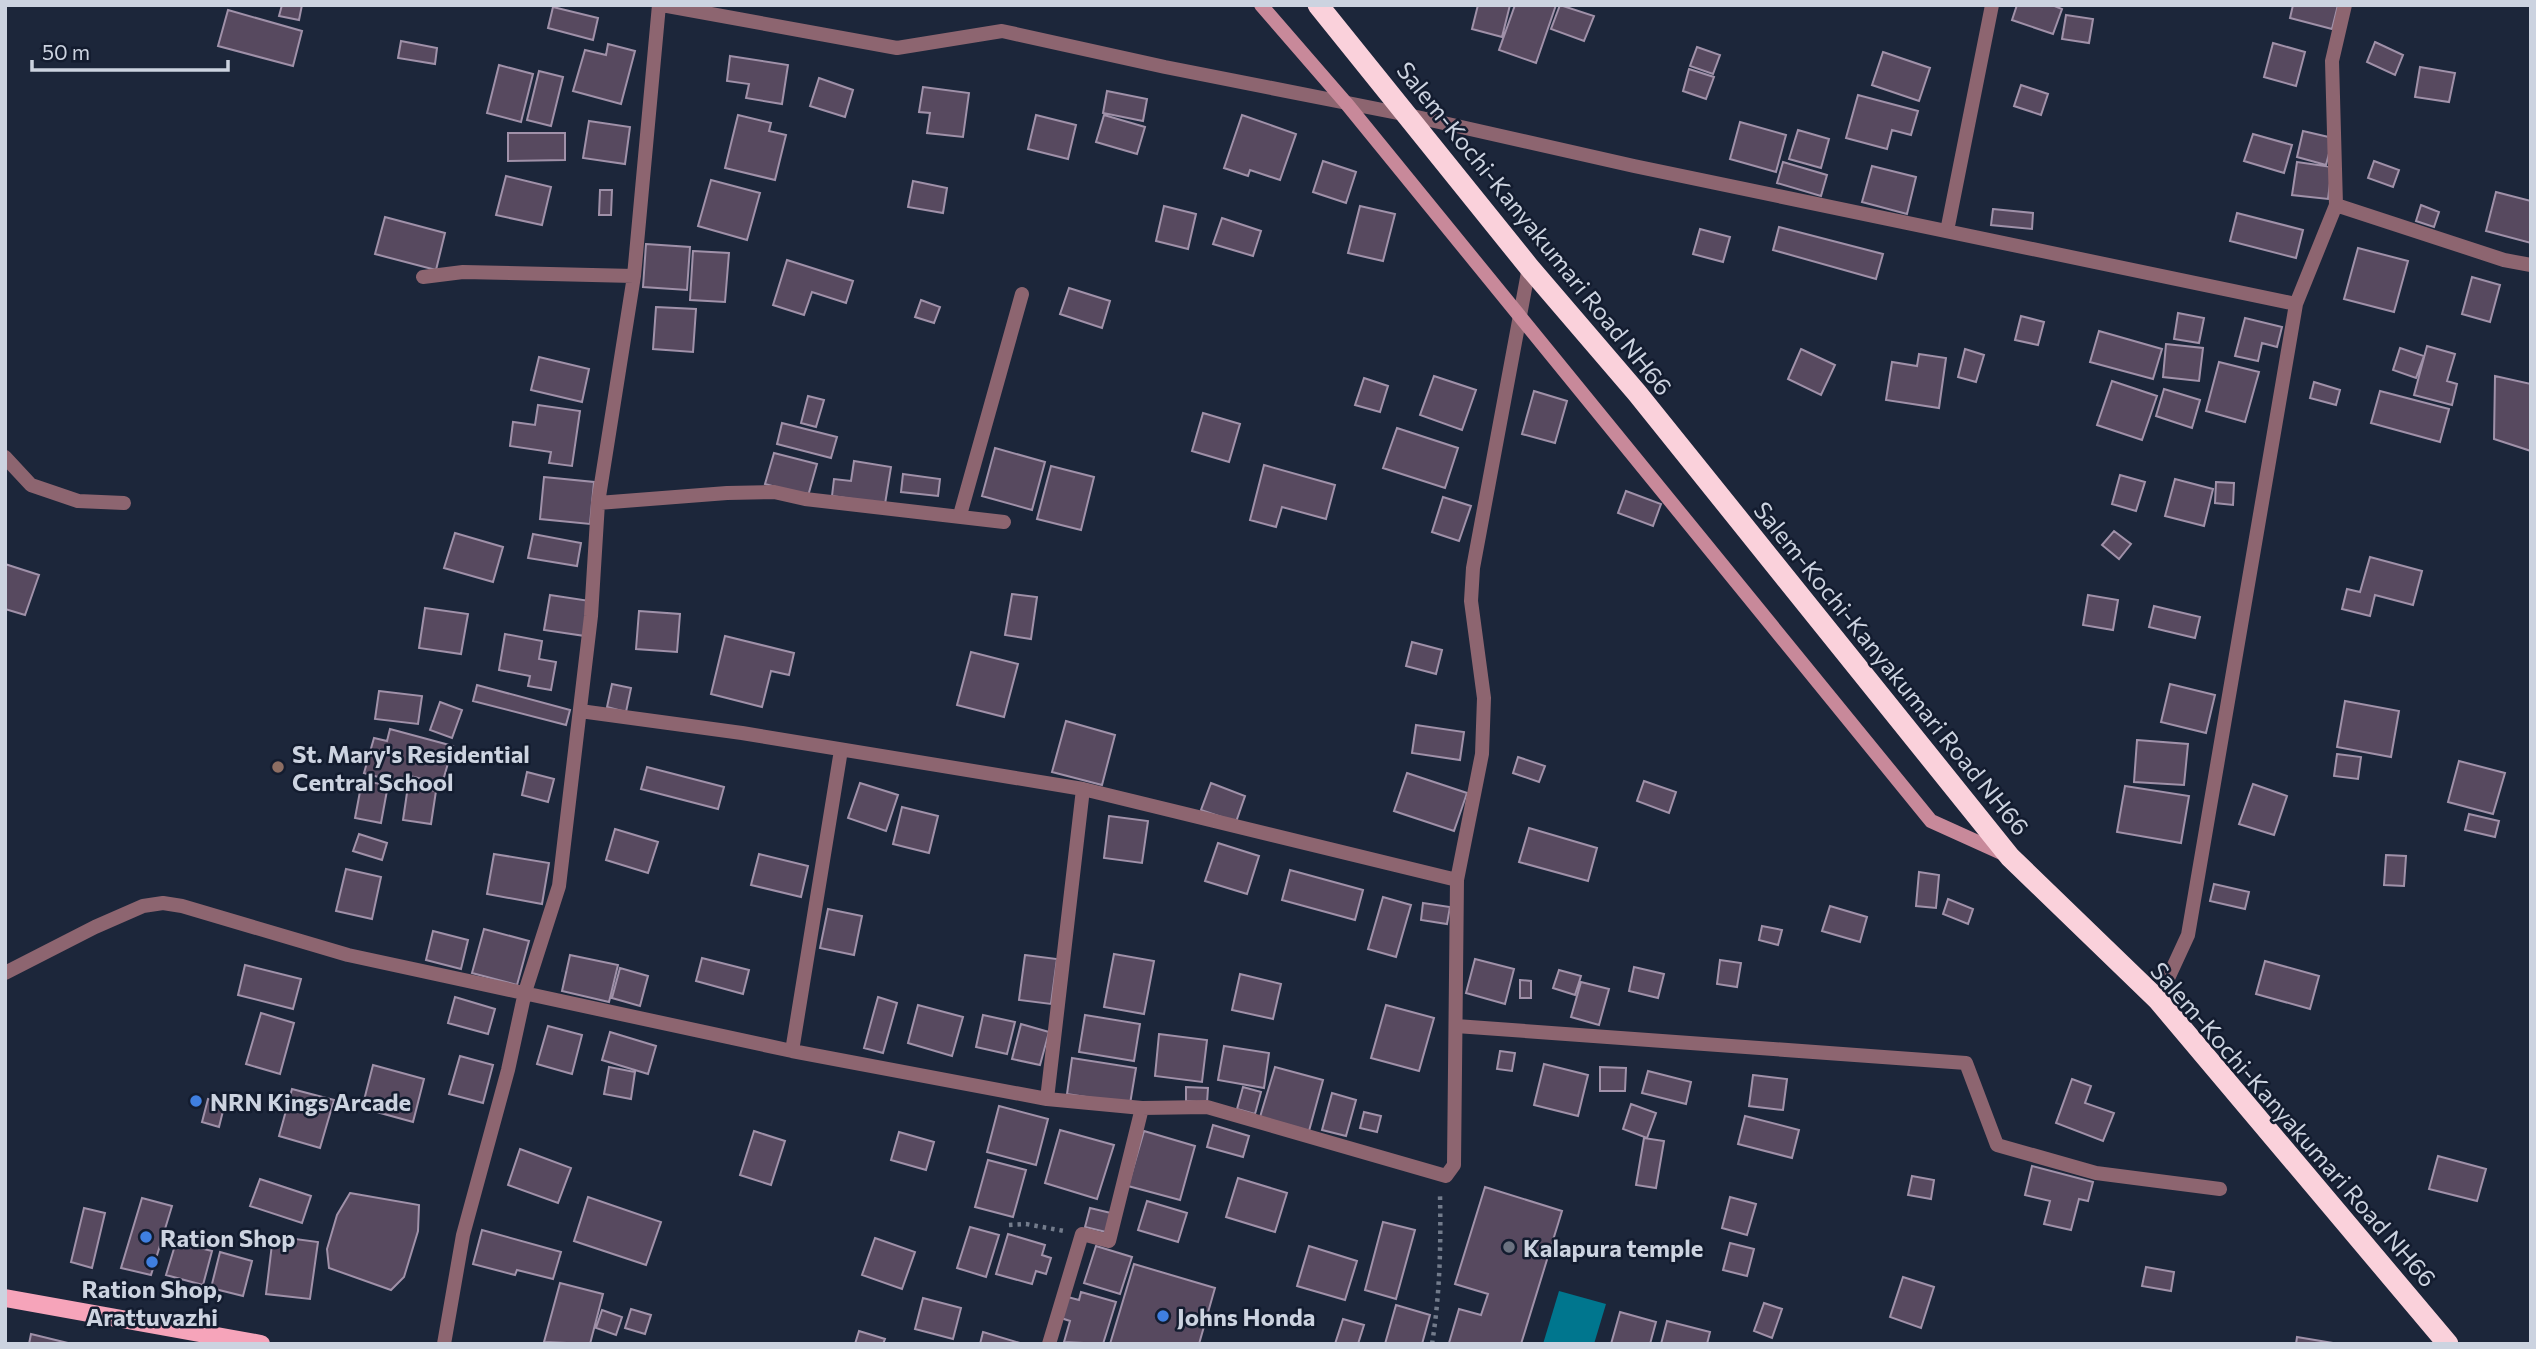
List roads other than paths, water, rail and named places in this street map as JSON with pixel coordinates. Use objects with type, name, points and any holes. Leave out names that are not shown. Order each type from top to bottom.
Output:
[{"type":"highway","name":"Salem-Kochi-Kanyakumari Road NH66","points":[[1318,5],[1529,267],[1637,393],[2010,857],[2158,1000],[2448,1344]]},
{"type":"main road","points":[[5,1298],[261,1344]]},
{"type":"street","points":[[444,1344],[463,1235],[508,1070],[525,992],[559,886],[592,616],[598,503],[634,276],[661,5],[897,48],[1002,31],[2296,304]]},
{"type":"street","points":[[1261,5],[1346,103],[1931,821],[2010,857]]},
{"type":"street","points":[[1947,231],[1993,5]]},
{"type":"street","points":[[2158,1000],[2188,935],[2296,304],[2336,205],[2332,61],[2345,5]]},
{"type":"street","points":[[2336,205],[2504,260],[2531,265]]},
{"type":"street","points":[[5,973],[143,906],[182,906],[348,954],[792,1051],[1047,1099],[1142,1108],[1207,1107],[1446,1176],[1454,1165],[1457,880],[1482,754],[1484,698],[1471,601],[1473,568],[1529,267]]},
{"type":"street","points":[[423,277],[463,272],[634,276]]},
{"type":"street","points":[[960,515],[1022,294]]},
{"type":"street","points":[[5,457],[31,485],[78,501],[124,503]]},
{"type":"street","points":[[598,503],[774,492],[806,499],[1004,522]]},
{"type":"street","points":[[580,711],[1083,789],[1457,880]]},
{"type":"street","points":[[792,1051],[841,750]]},
{"type":"street","points":[[1047,1099],[1083,789]]},
{"type":"street","points":[[1456,1026],[1966,1063],[1997,1145],[2096,1173],[2220,1189]]},
{"type":"street","points":[[1049,1344],[1082,1234],[1109,1241],[1142,1108]]},
{"type":"water","points":[[1559,1291],[1606,1304],[1594,1344],[1543,1344]]},
{"type":"place","name":"St. Mary's Residential Central School","points":[[278,767]]},
{"type":"place","name":"NRN Kings Arcade","points":[[196,1101]]},
{"type":"place","name":"Ration Shop","points":[[146,1237]]},
{"type":"place","name":"Kalapura temple","points":[[1509,1247]]},
{"type":"place","name":"Ration Shop, Arattuvazhi","points":[[152,1262]]},
{"type":"place","name":"Johns Honda","points":[[1163,1316]]}]
